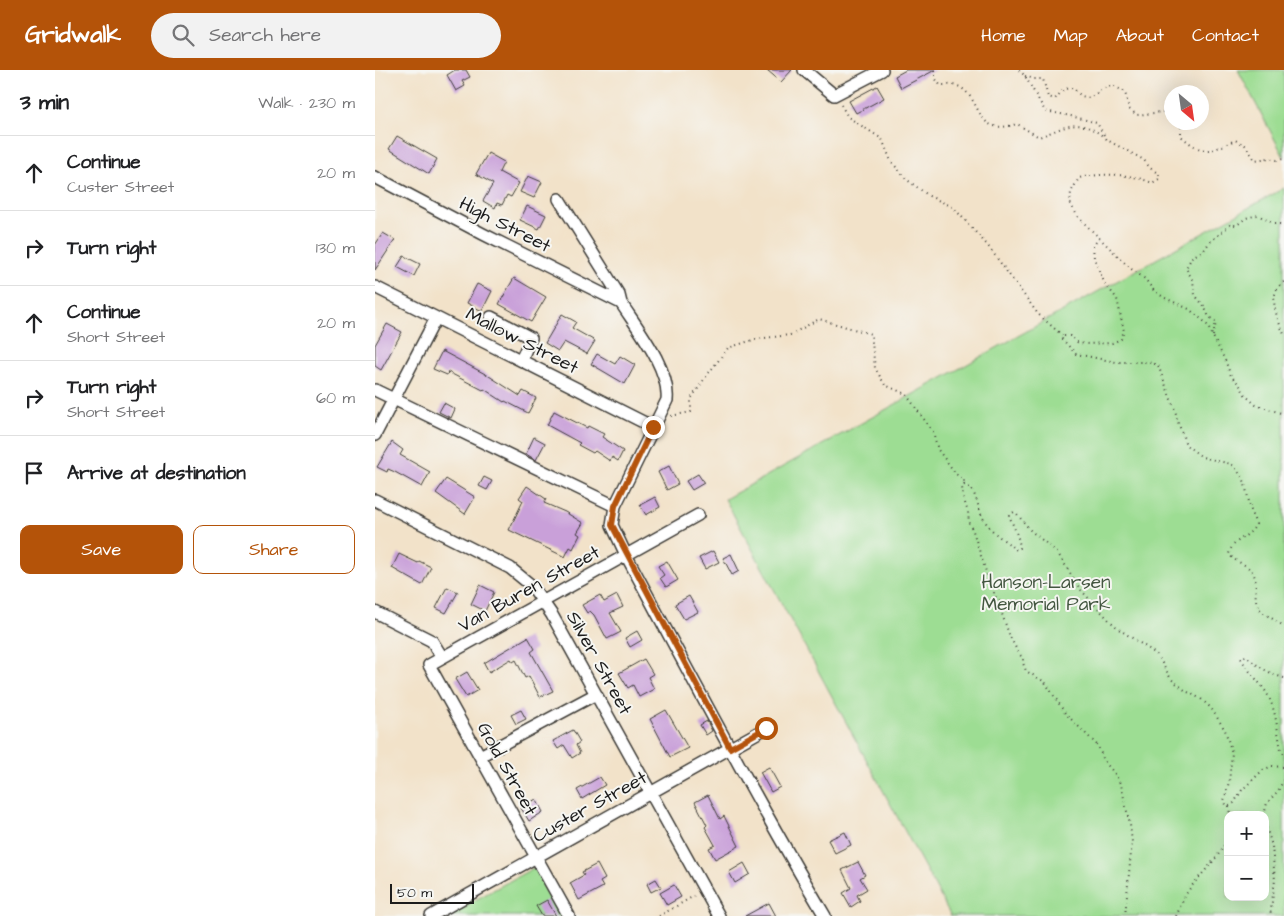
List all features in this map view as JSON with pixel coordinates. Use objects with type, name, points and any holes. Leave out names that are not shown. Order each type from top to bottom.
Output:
[{"type":"street","points":[[804,70],[834,94],[882,70]]},
{"type":"street","name":"High Street","points":[[375,177],[621,303]]},
{"type":"street","points":[[559,199],[619,294],[621,303],[656,358],[668,389],[667,400],[615,506],[612,525],[626,555],[730,748],[825,916]]},
{"type":"street","name":"Mallow Street","points":[[375,287],[653,427]]},
{"type":"street","points":[[491,317],[531,338],[521,360]]},
{"type":"street","points":[[375,434],[436,318]]},
{"type":"street","points":[[375,390],[615,506]]},
{"type":"street","name":"Silver Street","points":[[375,500],[510,568],[532,586],[596,694],[719,916]]},
{"type":"street","name":"Van Buren Street","points":[[429,665],[698,516]]},
{"type":"street","points":[[375,612],[432,641],[442,658]]},
{"type":"street","name":"Gold Street","points":[[429,665],[569,916]]},
{"type":"street","points":[[479,756],[596,694]]},
{"type":"street","name":"Custer Street","points":[[431,916],[766,728]]},
{"type":"path","points":[[935,70],[935,78],[940,84],[958,86],[968,94],[979,115],[995,126],[1003,128],[1017,124],[1039,137],[1055,130],[1077,125],[1093,128],[1107,140],[1144,160],[1150,168],[1159,174],[1159,179],[1152,184],[1143,179],[1131,177],[1094,175],[1079,178],[1071,192],[1070,203],[1078,217],[1130,268],[1145,279],[1154,291],[1189,309],[1206,323],[1231,376],[1239,384],[1246,396],[1256,405],[1284,414]]},
{"type":"path","points":[[1019,70],[1025,76],[1045,111],[1097,124],[1107,140]]},
{"type":"path","points":[[1025,76],[1043,79],[1048,97],[1055,99],[1065,89],[1073,88],[1081,96],[1090,98],[1106,86],[1115,86],[1125,92],[1129,109],[1137,115],[1164,112]]},
{"type":"path","points":[[834,94],[849,117],[882,139],[891,161],[906,179],[929,196],[953,207],[994,253],[1038,314],[1063,336],[1062,339],[1075,354],[1115,362],[1149,362],[1158,365],[1186,445],[1202,457],[1231,464],[1244,480],[1256,524],[1246,536],[1234,544],[1229,554],[1233,560],[1244,563],[1254,574],[1259,608],[1284,628]]},
{"type":"path","points":[[1181,130],[1181,136],[1195,148],[1212,151],[1235,140],[1245,145],[1255,160],[1269,158],[1284,159]]},
{"type":"path","points":[[1213,337],[1216,322],[1209,317],[1204,306],[1195,295],[1193,281],[1186,268],[1192,257],[1204,250],[1209,243],[1230,225],[1237,225],[1246,218],[1258,215],[1274,224],[1284,224]]},
{"type":"path","points":[[1063,336],[1070,336],[1077,342],[1084,344],[1112,343],[1121,339],[1125,331],[1117,299],[1104,282],[1094,258],[1093,246],[1099,238]]},
{"type":"path","points":[[1284,282],[1276,290],[1273,302],[1284,334]]},
{"type":"path","points":[[653,427],[672,416],[691,412],[691,399],[728,348],[756,339],[790,335],[819,319],[871,334],[875,368],[885,385],[907,394],[933,432],[938,450],[956,474],[965,480],[964,485],[961,487],[969,523],[976,538],[987,576],[993,586],[994,595],[1001,603],[1002,614],[1010,637],[1023,658],[1025,671],[1045,682],[1065,713],[1098,746],[1104,761],[1121,785],[1131,825],[1133,842],[1125,916]]},
{"type":"path","points":[[964,485],[968,486],[971,490],[980,512],[993,533],[1017,550],[1019,542],[1009,516],[1011,513],[1017,514],[1031,531],[1057,552],[1081,589],[1109,620],[1120,630],[1149,648],[1158,656],[1171,679],[1211,708],[1225,730],[1231,747],[1232,761],[1229,782],[1223,801],[1229,806],[1230,811]]},
{"type":"path","points":[[1284,678],[1275,676],[1254,664],[1246,656],[1241,658],[1265,689],[1273,708],[1281,749],[1284,754]]},
{"type":"path","points":[[1229,806],[1234,803],[1242,790],[1263,770],[1272,766],[1284,768]]},
{"type":"path","points":[[1265,811],[1267,803],[1284,779]]},
{"type":"path","points":[[1269,836],[1272,846],[1275,880],[1270,916]]},
{"type":"path","points":[[1176,916],[1188,892],[1209,868],[1224,846]]},
{"type":"path","points":[[659,916],[705,889]]},
{"type":"green space","points":[[1238,70],[1284,70],[1284,157]]},
{"type":"green space","name":"Hanson-Larsen Memorial Park","points":[[1284,188],[1284,916],[951,916],[725,499]]},
{"type":"green space","points":[[535,867],[563,916],[446,916]]},
{"type":"building","points":[[455,70],[466,70],[470,77],[462,81],[465,86],[456,91],[447,75]]},
{"type":"building","points":[[767,70],[792,70],[781,82]]},
{"type":"building","points":[[906,70],[935,70],[901,88],[895,76]]},
{"type":"building","points":[[877,86],[884,98],[856,113],[849,101]]},
{"type":"building","points":[[397,136],[437,159],[429,174],[389,149]]},
{"type":"building","points":[[488,153],[504,162],[499,172],[519,183],[511,197],[507,195],[502,205],[497,203],[495,208],[483,201],[493,184],[476,174]]},
{"type":"building","points":[[528,176],[542,182],[534,198],[520,192]]},
{"type":"building","points":[[527,206],[546,215],[539,229],[520,220]]},
{"type":"building","points":[[383,233],[395,240],[375,270],[375,245]]},
{"type":"building","points":[[404,256],[420,264],[414,276],[397,267]]},
{"type":"building","points":[[514,278],[546,297],[531,322],[499,304]]},
{"type":"building","points":[[477,284],[492,291],[482,311],[467,303]]},
{"type":"building","points":[[562,314],[576,322],[572,328],[595,341],[587,354],[564,342],[558,351],[545,343]]},
{"type":"building","points":[[387,324],[402,332],[381,370],[375,366],[375,345]]},
{"type":"building","points":[[442,351],[489,376],[520,396],[523,391],[536,398],[528,413],[448,372],[447,375],[433,369]]},
{"type":"building","points":[[597,354],[615,364],[620,356],[635,365],[625,384],[591,364]]},
{"type":"building","points":[[444,403],[455,409],[451,418],[439,412]]},
{"type":"building","points":[[554,411],[587,428],[588,426],[604,434],[602,437],[623,451],[618,461],[612,457],[610,461],[595,451],[593,453],[578,445],[580,443],[547,425]]},
{"type":"building","points":[[534,437],[545,443],[536,460],[526,454]]},
{"type":"building","points":[[392,442],[403,450],[400,455],[430,472],[422,487],[395,472],[388,469],[387,472],[377,467]]},
{"type":"building","points":[[669,466],[678,484],[667,490],[658,472]]},
{"type":"building","points":[[698,474],[704,483],[692,490],[686,481]]},
{"type":"building","points":[[484,477],[492,481],[487,490],[479,486]]},
{"type":"building","points":[[446,479],[475,497],[465,514],[436,493]]},
{"type":"building","points":[[527,486],[546,499],[544,503],[565,512],[583,523],[577,533],[580,535],[573,549],[570,547],[565,557],[509,530],[523,501],[519,498]]},
{"type":"building","points":[[655,497],[660,507],[646,515],[640,505]]},
{"type":"building","points":[[713,551],[719,562],[705,569],[699,558]]},
{"type":"building","points":[[399,554],[431,567],[422,585],[392,568]]},
{"type":"building","points":[[731,554],[739,571],[732,575],[723,558]]},
{"type":"building","points":[[667,561],[678,580],[666,587],[660,578],[664,575],[658,566]]},
{"type":"building","points":[[480,585],[494,592],[485,611],[471,604]]},
{"type":"building","points":[[447,587],[458,592],[446,613],[436,608]]},
{"type":"building","points":[[600,595],[604,602],[617,595],[623,607],[610,613],[621,632],[607,639],[594,615],[590,611],[587,613],[582,605]]},
{"type":"building","points":[[689,596],[698,612],[684,619],[675,604]]},
{"type":"building","points":[[637,631],[642,640],[630,647],[625,638]]},
{"type":"building","points":[[528,637],[535,649],[531,652],[553,691],[540,697],[529,676],[525,678],[516,660],[513,662],[511,659],[489,672],[484,663]]},
{"type":"building","points":[[644,659],[653,674],[648,677],[654,689],[639,697],[633,685],[628,688],[619,673]]},
{"type":"building","points":[[467,672],[478,690],[466,697],[455,679]]},
{"type":"building","points":[[521,710],[526,719],[516,724],[511,715]]},
{"type":"building","points":[[666,710],[688,748],[670,757],[650,719]]},
{"type":"building","points":[[707,721],[712,731],[706,735],[700,725]]},
{"type":"building","points":[[573,730],[580,742],[576,745],[580,753],[572,758],[564,745],[558,749],[553,741]]},
{"type":"building","points":[[769,767],[780,787],[771,792],[760,772]]},
{"type":"building","points":[[600,777],[605,785],[582,799],[577,790]]},
{"type":"building","points":[[708,795],[720,819],[724,816],[739,846],[715,859],[709,848],[715,845],[695,802]]},
{"type":"building","points":[[536,799],[543,812],[529,821],[521,808]]},
{"type":"building","points":[[845,832],[851,845],[835,853],[828,840]]},
{"type":"building","points":[[858,862],[865,875],[860,878],[867,889],[857,895],[860,901],[851,907],[843,893],[851,888],[842,870]]},
{"type":"building","points":[[744,863],[750,874],[735,883],[729,872]]},
{"type":"building","points":[[597,864],[605,879],[600,882],[603,887],[579,900],[570,883],[584,875],[582,872]]},
{"type":"building","points":[[656,879],[661,887],[651,892],[647,884]]},
{"type":"building","points":[[674,885],[681,897],[667,905],[660,893]]},
{"type":"building","points":[[547,900],[556,916],[542,916],[536,906]]},
{"type":"building","points":[[769,903],[776,916],[745,916]]},
{"type":"route","points":[[653,427],[615,506],[612,525],[616,536],[730,748],[766,728]]}]
